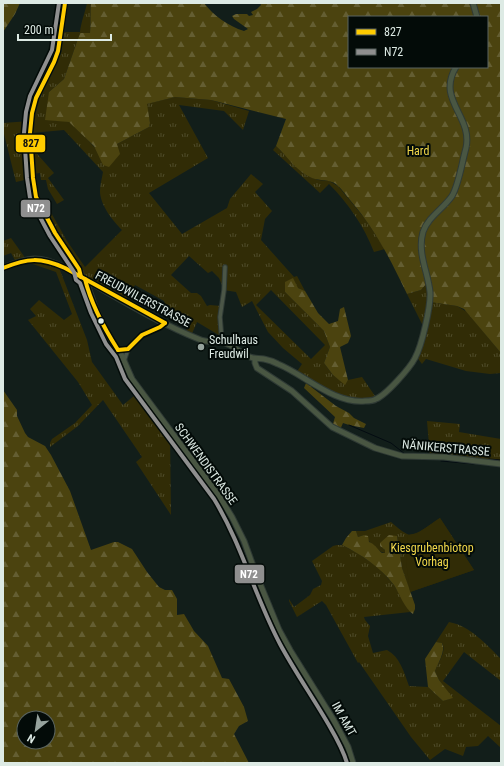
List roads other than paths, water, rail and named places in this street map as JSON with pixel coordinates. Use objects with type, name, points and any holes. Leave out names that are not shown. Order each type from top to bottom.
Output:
[{"type":"street","name":"SCHWENDISTRASSE","points":[[65,3],[58,51],[36,98],[31,117],[30,133],[36,197],[55,233],[79,269],[96,310],[111,341],[124,361],[133,382],[226,506],[241,535],[279,630],[314,687]]},
{"type":"street","points":[[473,3],[477,16]]},
{"type":"street","name":"FREUDWILERSTRASSE","points":[[3,268],[26,259],[37,258],[58,264],[165,324],[204,341],[222,342],[250,357],[265,359],[277,363],[342,398],[356,402],[366,402],[377,399],[386,392],[414,361],[419,349],[430,302],[429,288],[422,253],[423,233],[429,221],[454,192],[467,141],[466,129],[453,101],[450,90],[451,77],[456,68]]},
{"type":"street","points":[[222,342],[220,317],[224,290],[225,267]]},
{"type":"street","points":[[124,361],[128,349],[142,335],[165,324]]},
{"type":"street","points":[[118,350],[128,349]]},
{"type":"street","name":"NÄNIKERSTRASSE","points":[[255,358],[255,365],[257,368],[292,390],[332,427],[339,432],[375,448],[402,456],[444,457],[501,464]]},
{"type":"street","name":"IM AMT","points":[[314,687],[348,747],[353,763]]},
{"type":"waterway","points":[[349,425],[391,443],[405,454]]},
{"type":"waterway","points":[[489,459],[501,460]]},
{"type":"waterway","points":[[441,461],[474,464]]},
{"type":"place","name":"Schulhaus Freudwil","points":[[201,347]]},
{"type":"park label","name":"Hard","points":[[418,151]]},
{"type":"park label","name":"Kiesgrubenbiotop Vorhag","points":[[432,555]]}]
